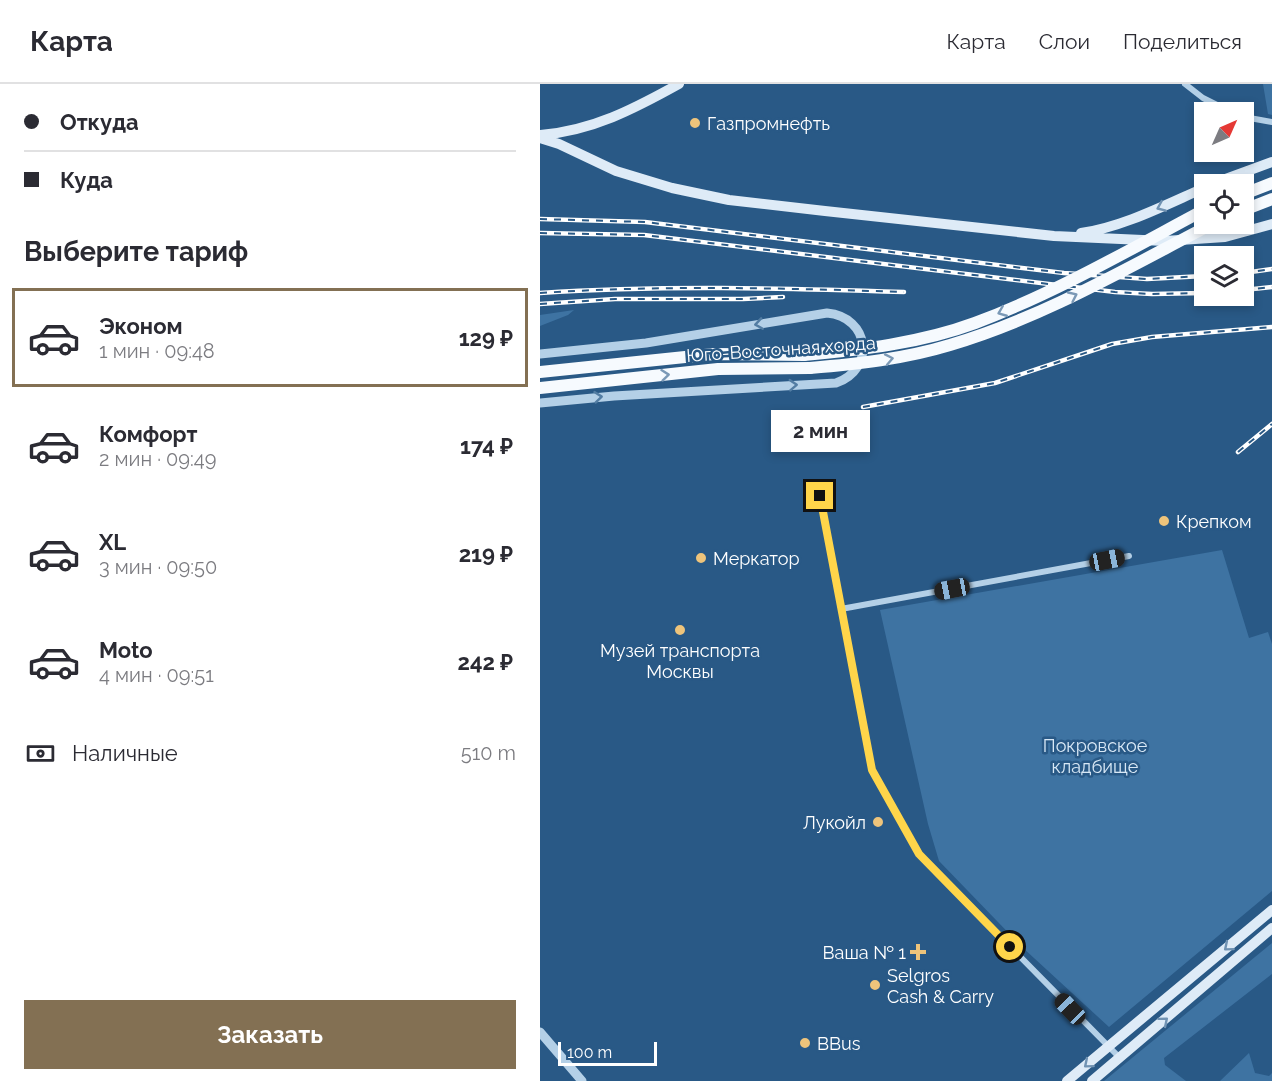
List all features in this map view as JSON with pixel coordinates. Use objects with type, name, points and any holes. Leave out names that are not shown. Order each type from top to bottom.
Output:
[{"type":"main road","points":[[540,137],[573,131],[607,120],[679,84]]},
{"type":"main road","points":[[573,131],[568,137],[568,143],[573,151]]},
{"type":"main road","points":[[557,134],[562,143],[573,151]]},
{"type":"main road","points":[[540,137],[633,178],[729,200],[1053,236],[1165,241],[1225,237],[1272,224]]},
{"type":"main road","points":[[1239,174],[1272,162]]},
{"type":"main road","points":[[1254,190],[1272,183]]},
{"type":"main road","points":[[1053,236],[1092,231],[1194,192]]},
{"type":"main road","points":[[1254,206],[1272,198]]},
{"type":"main road","name":"Юго-Восточная хорда","points":[[540,372],[714,354],[804,355],[843,352],[904,342],[973,323],[1027,301],[1088,272],[1194,215]]},
{"type":"main road","name":"Юго-Восточная хорда","points":[[540,389],[718,369],[810,368],[880,361],[948,346],[979,336],[1096,285],[1194,233]]},
{"type":"main road","points":[[1067,1081],[1272,910]]},
{"type":"main road","points":[[1092,1081],[1272,928]]},
{"type":"street","points":[[1185,84],[1211,102]]},
{"type":"street","points":[[1254,119],[1272,122]]},
{"type":"street","points":[[540,354],[646,343],[827,313],[841,315],[852,322],[863,340],[862,356],[857,370],[836,383],[614,396],[540,404]]},
{"type":"street","points":[[540,365],[563,369]]},
{"type":"street","points":[[820,496],[872,770],[919,854],[1120,1058]]},
{"type":"street","points":[[842,609],[1129,556]]},
{"type":"street","points":[[540,1032],[582,1081]]},
{"type":"green space","points":[[1263,84],[1272,84],[1272,115],[1268,114]]},
{"type":"green space","points":[[574,310],[568,315],[540,326],[540,315]]},
{"type":"green space","name":"Покровское кладбище","points":[[1222,550],[1249,638],[1268,632],[1272,644],[1272,891],[1109,1027],[1022,947],[939,861],[928,824],[880,610]]},
{"type":"green space","points":[[1272,943],[1272,974],[1164,1058],[1165,1065],[1186,1081],[1104,1081]]},
{"type":"green space","points":[[1249,1053],[1255,1073],[1269,1076],[1272,1073],[1272,1081],[1220,1081]]},
{"type":"railway","points":[[540,219],[645,222],[1064,273],[1147,279],[1194,277]]},
{"type":"railway","points":[[540,233],[644,235],[1115,292],[1194,293]]},
{"type":"railway","points":[[1254,272],[1272,269]]},
{"type":"railway","points":[[1254,289],[1272,287]]},
{"type":"railway","points":[[540,293],[676,288],[904,292]]},
{"type":"railway","points":[[540,304],[615,299],[783,297]]},
{"type":"railway","points":[[863,407],[995,383],[1112,344],[1152,337],[1272,327]]},
{"type":"railway","points":[[1238,452],[1272,424]]},
{"type":"place","name":"Газпромнефть","points":[[695,123]]},
{"type":"place","name":"Крепком","points":[[1164,521]]},
{"type":"place","name":"Меркатор","points":[[701,558]]},
{"type":"place","name":"Музей транспорта Москвы","points":[[680,630]]},
{"type":"place","name":"Лукойл","points":[[878,822]]},
{"type":"place","name":"Ваша № 1","points":[[918,952]]},
{"type":"place","name":"Selgros Cash & Carry","points":[[875,985]]},
{"type":"place","name":"BBus","points":[[805,1043]]},
{"type":"route","points":[[820,496],[872,770],[919,854],[1010,947]]}]
